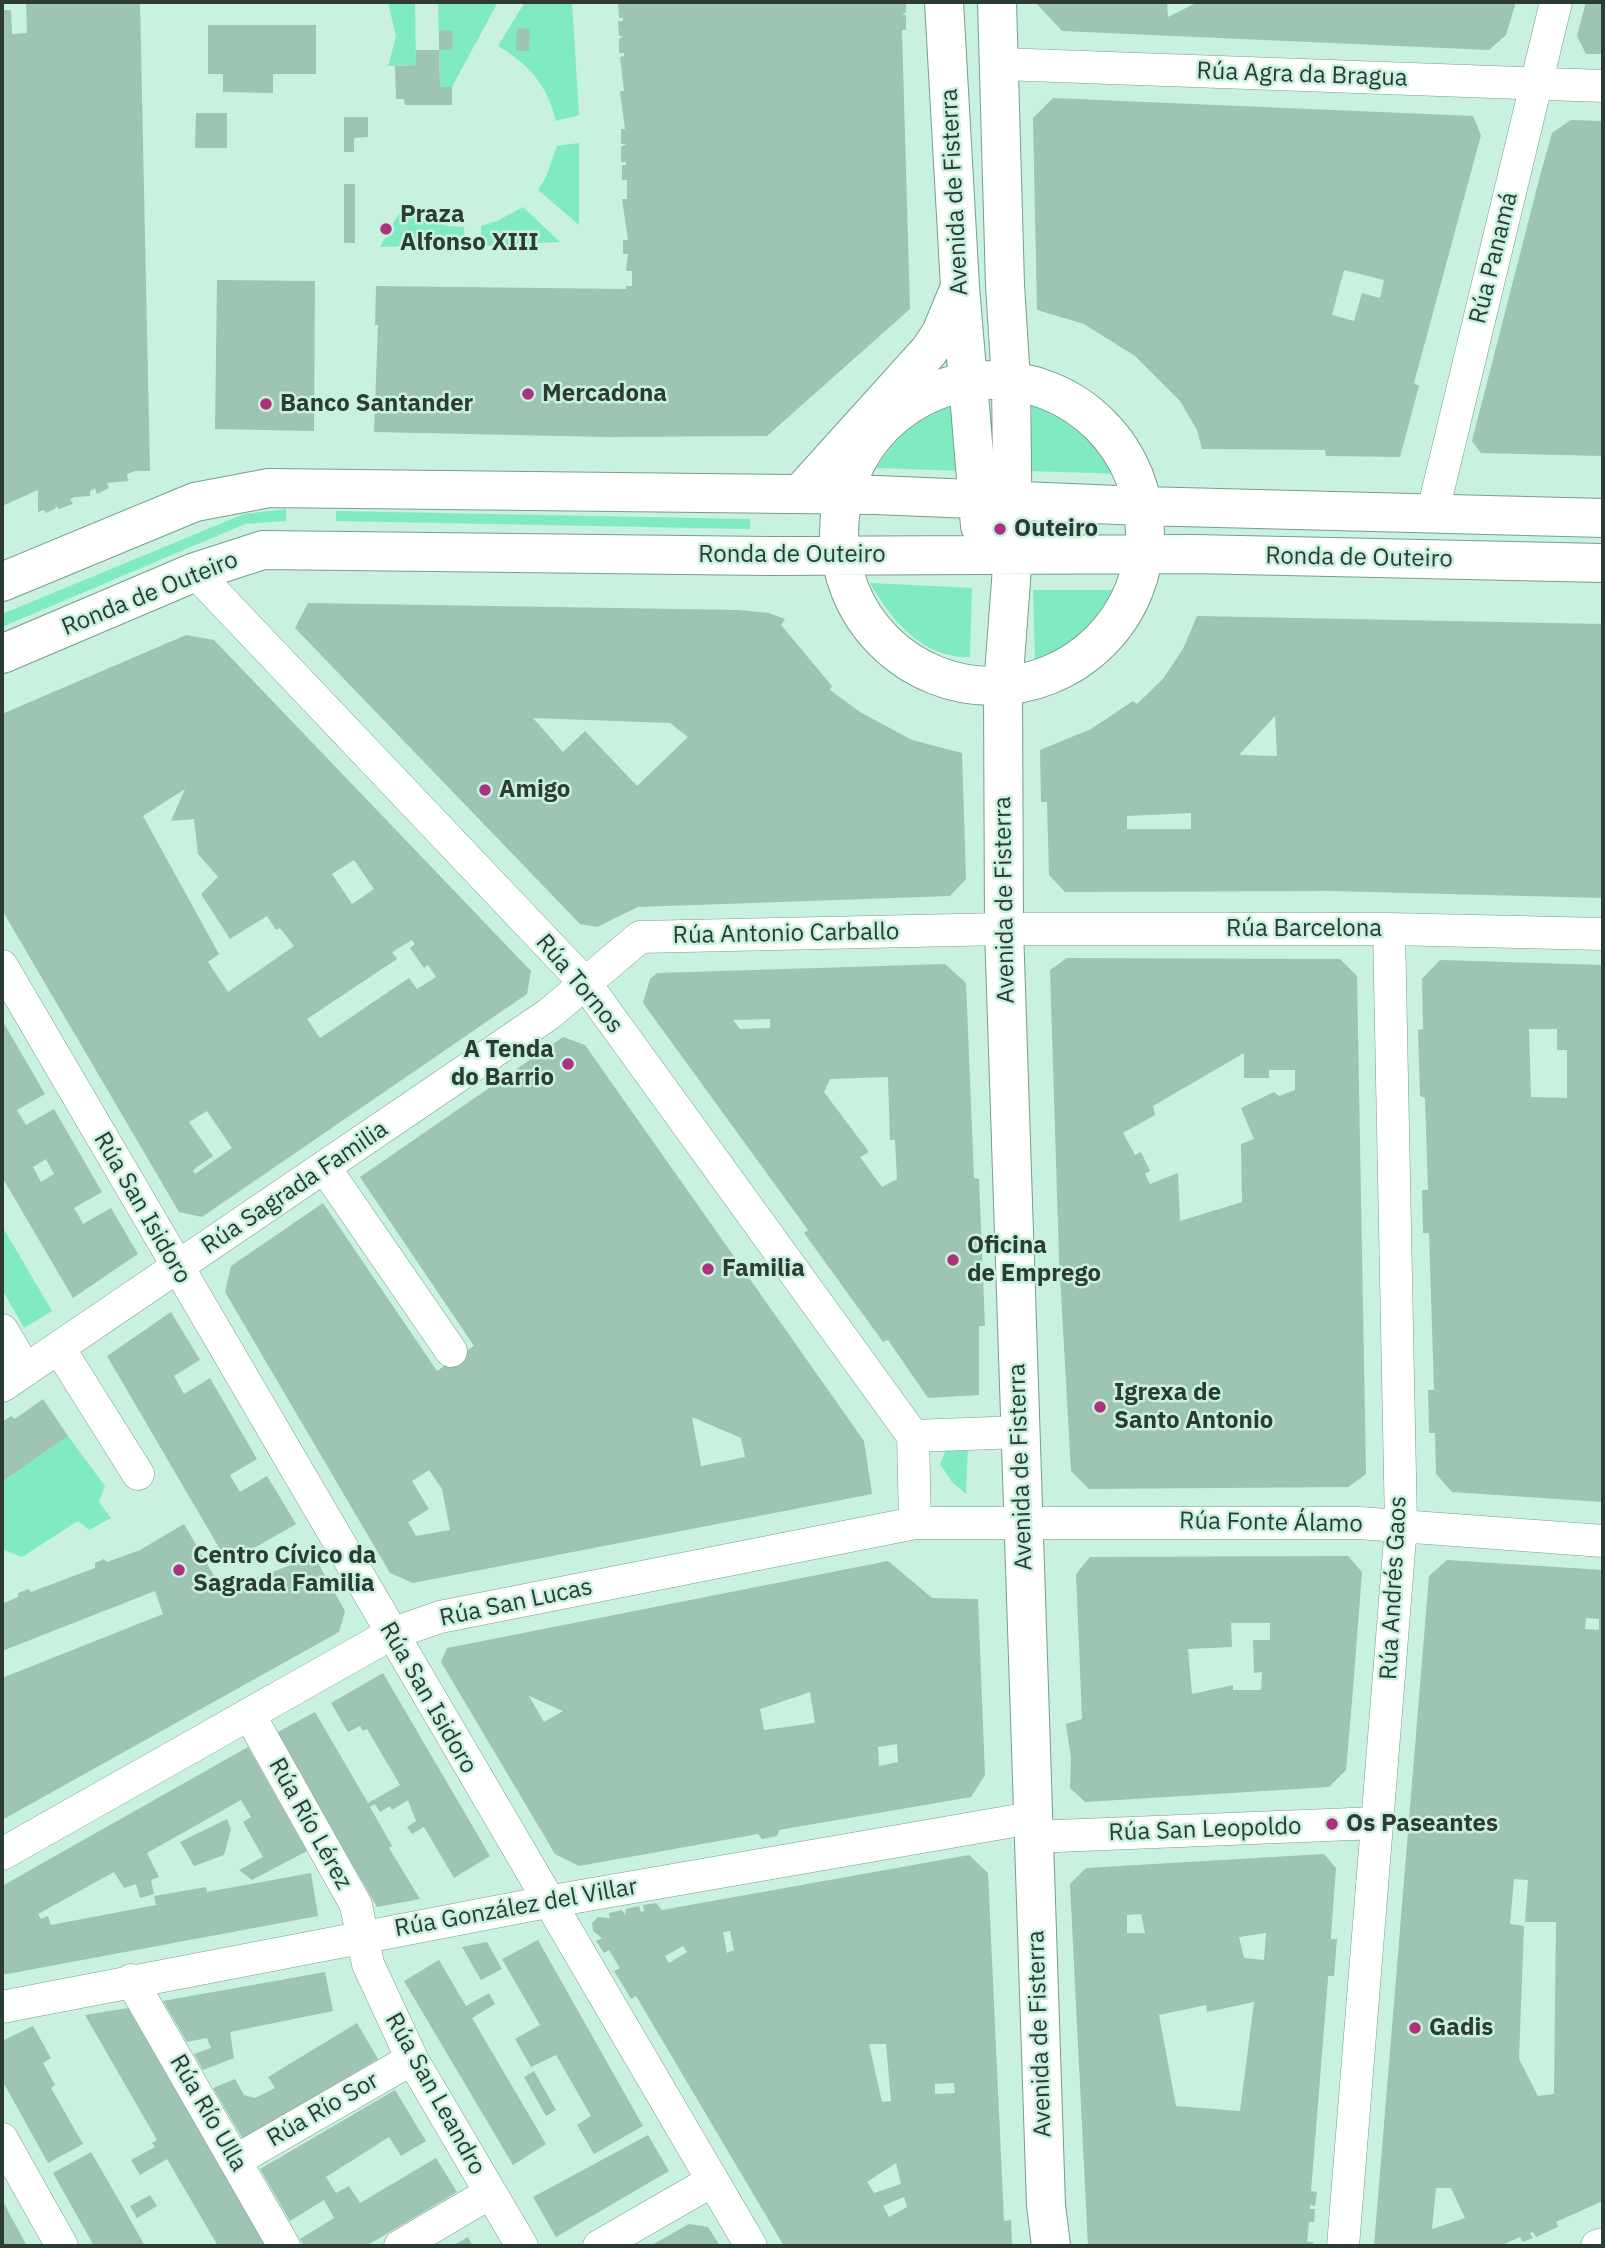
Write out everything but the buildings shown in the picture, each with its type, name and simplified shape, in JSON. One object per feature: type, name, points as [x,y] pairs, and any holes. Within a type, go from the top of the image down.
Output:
[{"type":"main road","name":"Avenida de Fisterra","points":[[943,2],[968,381],[994,500],[998,555],[1003,687],[1004,929],[1032,1827],[1046,2205],[1051,2246]]},
{"type":"main road","points":[[987,2],[1000,64]]},
{"type":"main road","name":"Avenida de Fisterra","points":[[994,500],[1011,381],[1005,285],[997,2]]},
{"type":"main road","points":[[800,494],[929,351],[941,333],[960,287]]},
{"type":"main road","points":[[968,381],[1011,381],[1048,390],[1073,403],[1107,431],[1132,471],[1142,506],[1144,554],[1137,583],[1122,614],[1099,643],[1070,665],[1036,680],[1003,687],[955,683],[917,667],[884,643],[853,600],[840,554],[839,525],[844,495],[856,462],[889,420],[934,391],[968,381]]},
{"type":"main road","name":"Ronda de Outeiro","points":[[2,582],[195,502],[269,488],[800,494],[1432,515],[1603,518]]},
{"type":"main road","name":"Ronda de Outeiro","points":[[2,654],[195,572],[263,550],[1144,554],[1603,563]]},
{"type":"street","name":"Rúa Panamá","points":[[1432,515],[1556,2]]},
{"type":"street","name":"Rúa Agra da Bragua","points":[[1000,64],[1603,86]]},
{"type":"street","name":"Rúa Tornos","points":[[195,572],[584,983],[913,1436]]},
{"type":"street","name":"Rúa Antonio Carballo","points":[[584,983],[640,937],[1004,929]]},
{"type":"street","name":"Rúa Barcelona","points":[[1004,929],[1389,929],[1603,934]]},
{"type":"street","name":"Rúa Andrés Gaos","points":[[1343,2246],[1401,1526],[1389,929]]},
{"type":"street","name":"Rúa San Isidoro","points":[[2,967],[547,1902],[751,2246]]},
{"type":"street","name":"Rúa Sagrada Familia","points":[[14,1378],[549,1014],[584,983]]},
{"type":"street","points":[[325,1168],[451,1351]]},
{"type":"street","points":[[2,1330],[14,1378]]},
{"type":"street","points":[[59,1348],[138,1474]]},
{"type":"street","points":[[915,1523],[913,1436],[1020,1432]]},
{"type":"street","name":"Rúa Fonte Álamo","points":[[915,1523],[1023,1521],[1401,1526],[1603,1541]]},
{"type":"street","name":"Rúa San Lucas","points":[[2,1854],[391,1634],[440,1617],[915,1523]]},
{"type":"street","name":"Rúa Río Lérez","points":[[250,1714],[356,1905],[362,1937]]},
{"type":"street","name":"Rúa San Leopoldo","points":[[1032,1827],[1377,1823]]},
{"type":"street","name":"Rúa González del Villar","points":[[2,2007],[131,1980],[547,1902],[1032,1827]]},
{"type":"street","name":"Rúa San Leandro","points":[[362,1937],[368,1964],[412,2059],[522,2246]]},
{"type":"street","name":"Rúa Río Ulla","points":[[131,1980],[284,2246]]},
{"type":"street","name":"Rúa Río Sor","points":[[235,2161],[412,2059]]},
{"type":"street","points":[[2,2138],[62,2246]]},
{"type":"street","points":[[599,2246],[712,2181]]},
{"type":"street","points":[[400,2246],[490,2193]]},
{"type":"street","points":[[1597,2246],[1603,2244]]},
{"type":"green space","points":[[388,2],[415,2],[416,65],[388,66],[396,37]]},
{"type":"green space","points":[[438,2],[498,2],[452,87],[440,87]]},
{"type":"green space","points":[[525,2],[572,2],[579,115],[556,121],[548,97],[536,77],[498,46]]},
{"type":"green space","points":[[579,143],[579,225],[538,190],[546,177],[557,146]]},
{"type":"green space","points":[[403,206],[448,226],[464,227],[465,245],[380,247]]},
{"type":"green space","points":[[523,207],[560,242],[481,246],[481,226]]},
{"type":"green space","points":[[959,399],[963,471],[876,468],[912,426],[945,404]]},
{"type":"green space","points":[[1032,399],[1084,429],[1105,449],[1124,474],[1030,471]]},
{"type":"green space","points":[[286,509],[286,521],[245,524],[2,627],[2,614],[244,514]]},
{"type":"green space","points":[[336,511],[750,519],[750,529],[336,521]]},
{"type":"green space","points":[[870,583],[972,588],[970,657],[953,656],[938,651],[910,635],[878,597]]},
{"type":"green space","points":[[1033,590],[1121,590],[1105,616],[1086,635],[1050,656],[1035,661]]},
{"type":"green space","points":[[2,1226],[52,1311],[24,1328],[2,1289]]},
{"type":"green space","points":[[68,1436],[105,1486],[99,1502],[111,1518],[89,1530],[78,1521],[22,1557],[2,1549],[2,1482]]},
{"type":"green space","points":[[968,1446],[966,1494],[952,1482],[940,1464],[947,1447]]},
{"type":"place","name":"Praza Alfonso XIII","points":[[386,229]]},
{"type":"place","name":"Mercadona","points":[[528,394]]},
{"type":"place","name":"Banco Santander","points":[[266,404]]},
{"type":"place","name":"Outeiro","points":[[1000,529]]},
{"type":"place","name":"Amigo","points":[[485,790]]},
{"type":"place","name":"A Tenda do Barrio","points":[[568,1064]]},
{"type":"place","name":"Oficina de Emprego","points":[[953,1260]]},
{"type":"place","name":"Familia","points":[[708,1269]]},
{"type":"place","name":"Igrexa de Santo Antonio","points":[[1100,1407]]},
{"type":"place","name":"Centro Cívico da Sagrada Familia","points":[[179,1570]]},
{"type":"place","name":"Os Paseantes","points":[[1332,1824]]},
{"type":"place","name":"Gadis","points":[[1415,2028]]}]
